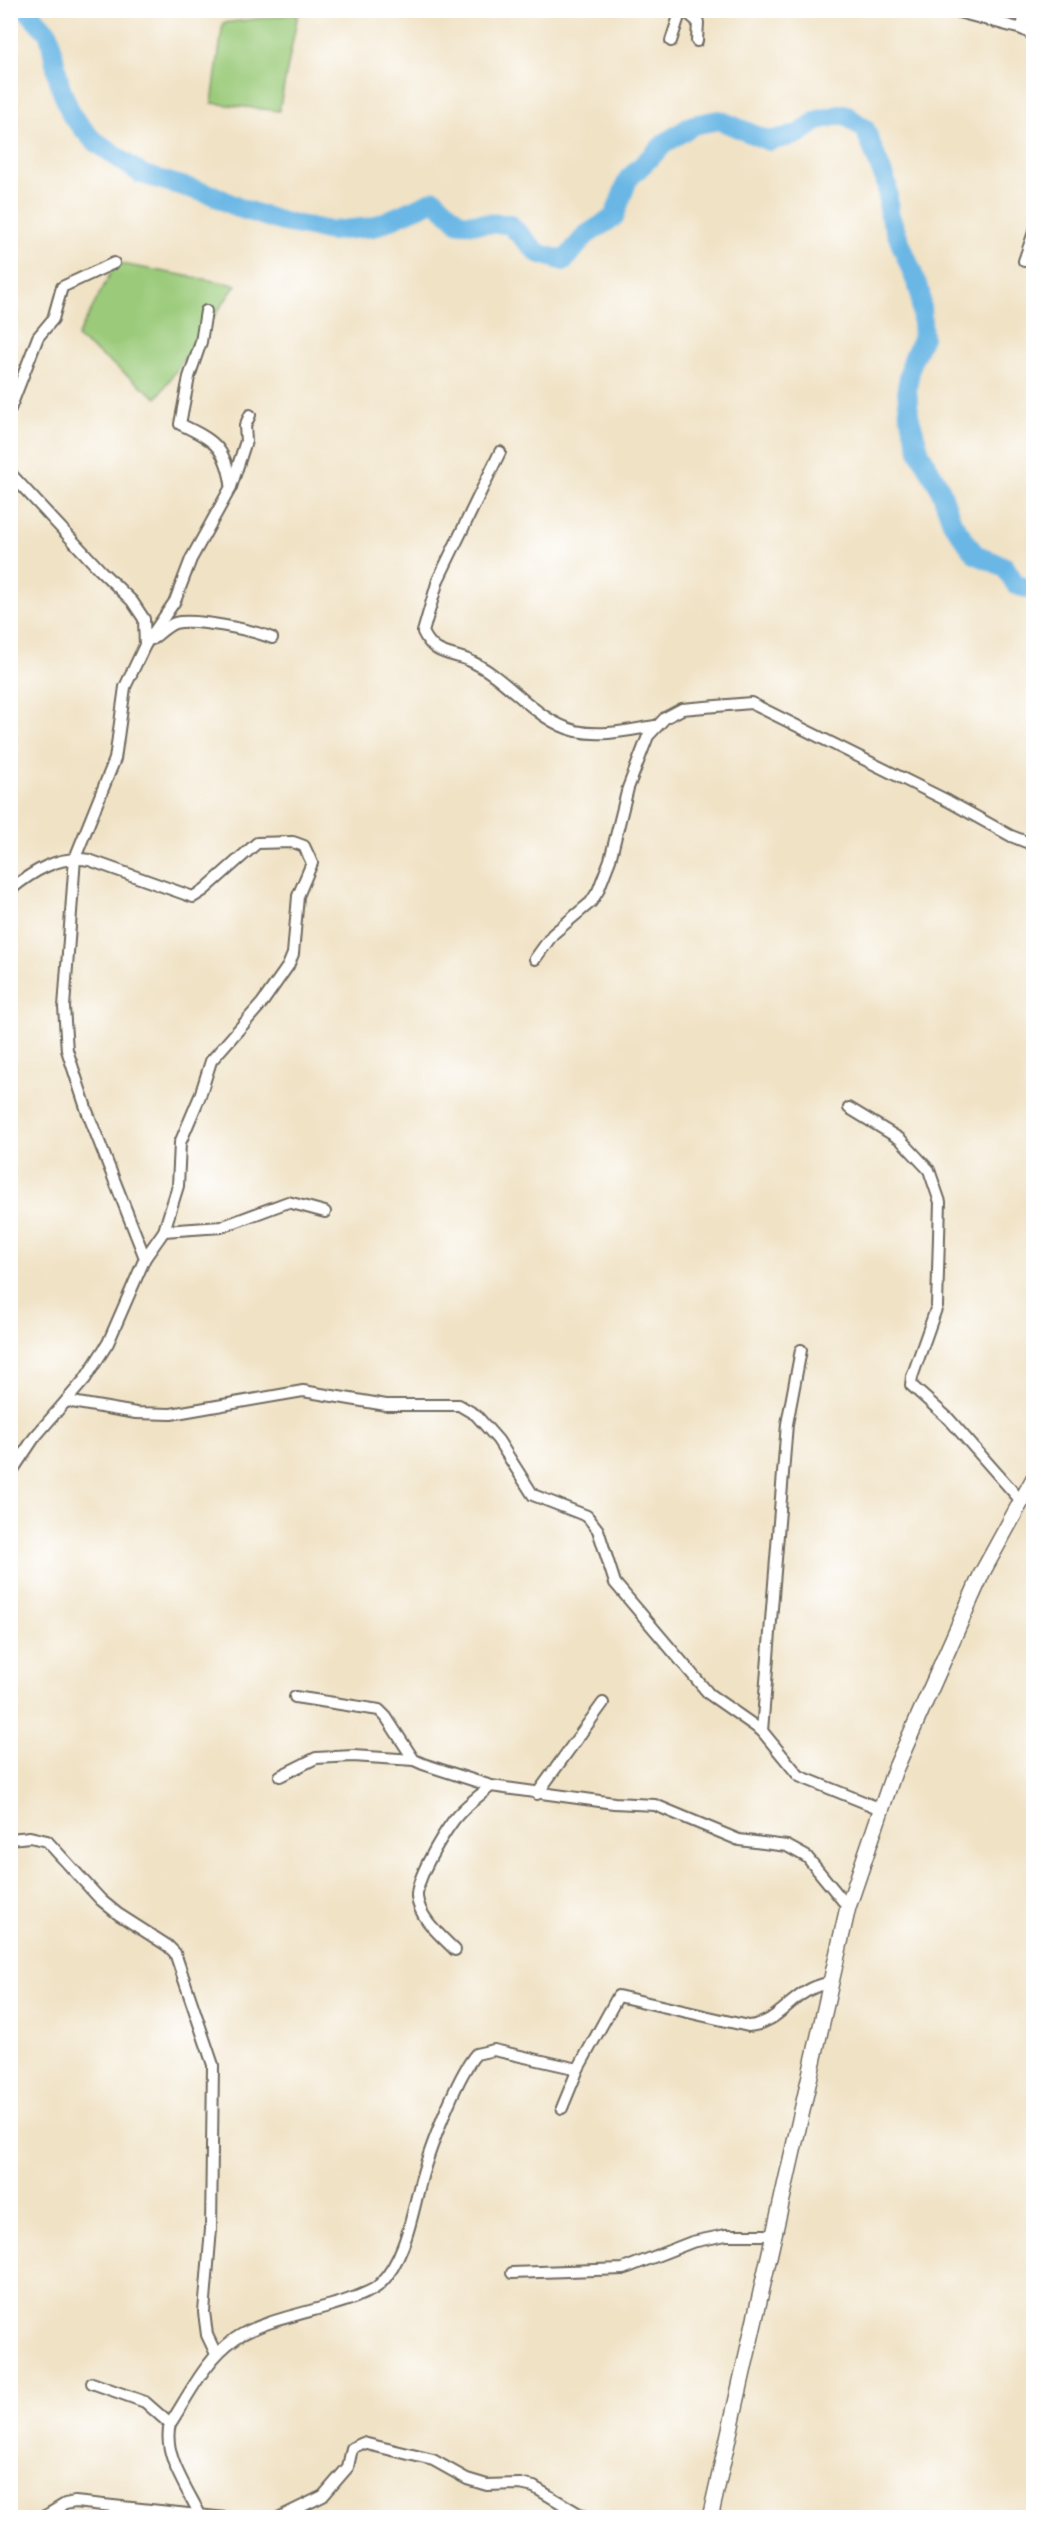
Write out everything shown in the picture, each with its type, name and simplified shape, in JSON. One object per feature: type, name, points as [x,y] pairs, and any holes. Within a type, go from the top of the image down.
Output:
[{"type":"highway","points":[[710,2517],[848,1907],[899,1761],[982,1574],[1029,1489]]},
{"type":"street","points":[[671,41],[682,10],[698,22],[698,41]]},
{"type":"street","points":[[951,10],[1022,29],[1034,35]]},
{"type":"street","points":[[1022,29],[1025,10]]},
{"type":"street","points":[[1024,261],[1034,232]]},
{"type":"street","points":[[10,409],[38,337],[53,319],[62,286],[114,263]]},
{"type":"street","points":[[206,311],[201,342],[189,377],[180,424],[208,437],[222,450],[231,487]]},
{"type":"street","points":[[145,1258],[87,1111],[67,1050],[64,1007],[75,858],[115,759],[125,687],[145,645],[176,601],[191,559],[231,487],[246,441],[245,426],[250,415]]},
{"type":"street","points":[[500,452],[438,580],[423,632],[430,646],[495,674],[548,718],[575,730],[602,734],[655,726]]},
{"type":"street","points":[[10,473],[132,601],[144,620],[145,645]]},
{"type":"street","points":[[145,645],[174,623],[215,624],[254,631],[272,638]]},
{"type":"street","points":[[535,959],[553,934],[591,902],[598,891],[610,860],[628,788],[648,736],[655,726],[682,709],[751,702],[948,801],[1011,836],[1034,845]]},
{"type":"street","points":[[10,890],[29,875],[75,858],[89,860],[193,897],[257,843],[293,842],[304,846],[312,863],[298,896],[293,954],[262,1003],[211,1061],[200,1096],[180,1143],[177,1186],[164,1231],[145,1258],[108,1343],[66,1401],[33,1438],[10,1474]]},
{"type":"street","points":[[849,1108],[900,1139],[929,1170],[940,1202],[937,1306],[911,1385],[1029,1489]]},
{"type":"street","points":[[164,1231],[221,1227],[288,1202],[325,1212]]},
{"type":"street","points":[[762,1731],[787,1424],[801,1350]]},
{"type":"street","points":[[66,1401],[136,1413],[171,1414],[303,1391],[386,1405],[459,1405],[476,1415],[498,1440],[533,1495],[587,1516],[597,1530],[615,1583],[629,1604],[709,1694],[762,1731],[799,1776],[881,1809]]},
{"type":"street","points":[[295,1697],[379,1710],[414,1760]]},
{"type":"street","points":[[537,1794],[603,1703]]},
{"type":"street","points":[[280,1776],[316,1758],[352,1756],[414,1760],[491,1786],[614,1803],[655,1805],[740,1840],[787,1846],[807,1857],[848,1907]]},
{"type":"street","points":[[454,1950],[430,1924],[417,1896],[422,1877],[453,1820],[491,1786]]},
{"type":"street","points":[[11,1837],[30,1837],[47,1842],[101,1900],[175,1953],[213,2065],[211,2229],[204,2312],[207,2335],[216,2354]]},
{"type":"street","points":[[562,2108],[578,2069],[618,1996],[748,2026],[760,2025],[771,2019],[804,1990],[829,1983]]},
{"type":"street","points":[[200,2515],[171,2454],[167,2434],[170,2424],[216,2354],[237,2337],[255,2329],[338,2304],[381,2284],[393,2266],[404,2241],[413,2217],[420,2185],[454,2091],[476,2054],[494,2050],[578,2069]]},
{"type":"street","points":[[512,2273],[623,2269],[692,2242],[726,2235],[772,2235]]},
{"type":"street","points":[[92,2383],[145,2402],[170,2424]]},
{"type":"street","points":[[278,2517],[322,2496],[348,2467],[352,2448],[363,2443],[433,2460],[467,2479],[487,2485],[519,2484],[534,2487],[586,2517]]},
{"type":"street","points":[[42,2517],[65,2504],[75,2502],[226,2517]]},
{"type":"green space","points":[[298,14],[279,111],[212,103],[223,23]]},
{"type":"green space","points":[[116,263],[236,285],[157,398],[77,337]]},
{"type":"waterway","points":[[27,10],[49,34],[60,86],[72,116],[92,139],[141,174],[213,195],[239,208],[283,222],[331,231],[373,227],[435,200],[459,223],[509,224],[538,253],[564,261],[586,235],[614,217],[628,179],[665,143],[693,125],[719,120],[769,141],[799,134],[818,120],[844,114],[865,129],[887,185],[889,214],[920,292],[923,337],[912,361],[907,388],[909,415],[920,453],[940,488],[952,522],[975,554],[1005,567],[1016,585],[1034,590]]}]
